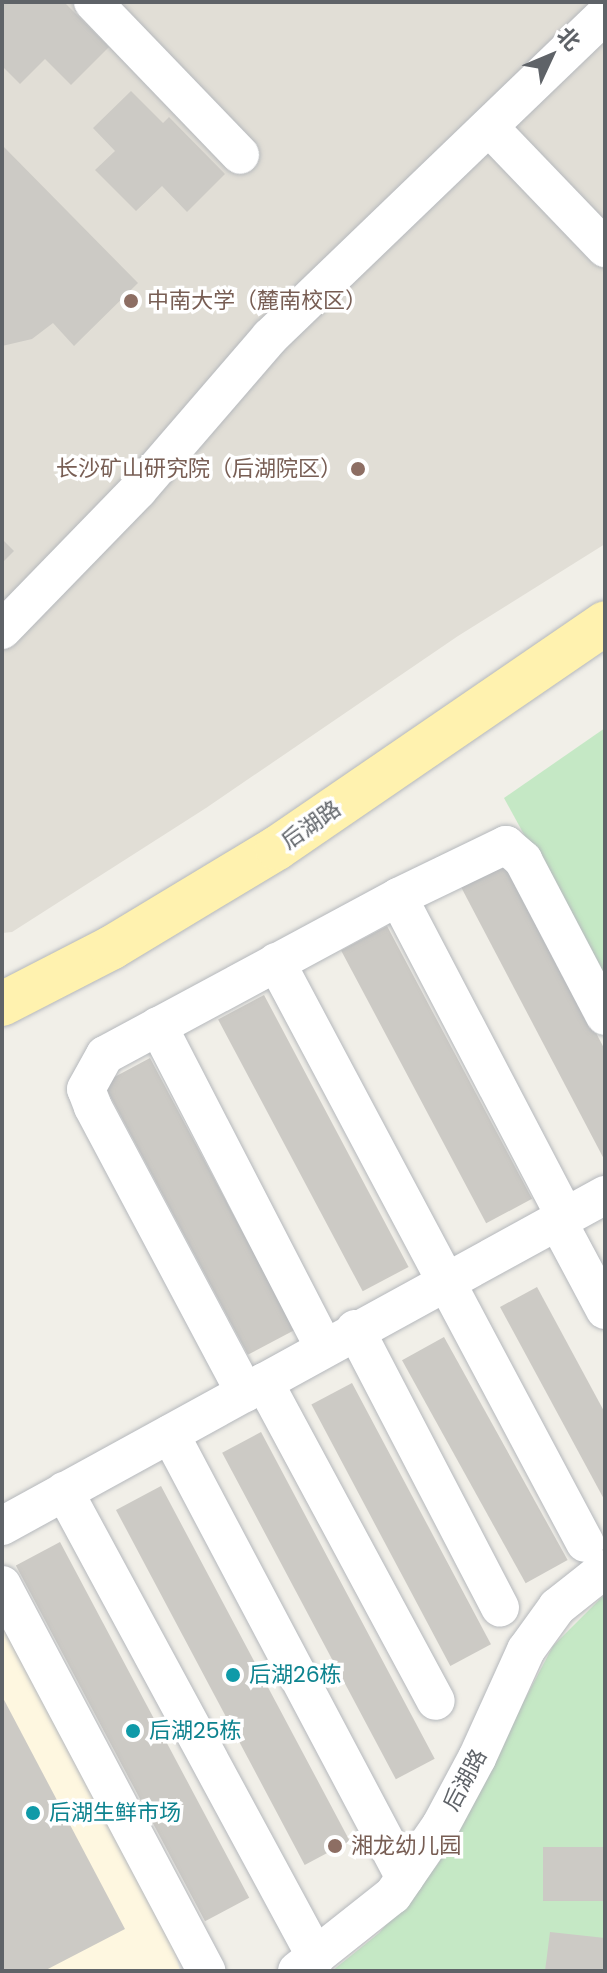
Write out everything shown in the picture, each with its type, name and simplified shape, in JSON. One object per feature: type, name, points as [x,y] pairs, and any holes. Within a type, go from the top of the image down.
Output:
[{"type":"main road","name":"后湖路","points":[[2,1004],[111,948],[277,848],[605,623]]},
{"type":"main road","name":"后湖路","points":[[2,1029],[142,958],[605,659]]},
{"type":"street","points":[[93,2],[240,155]]},
{"type":"street","points":[[2,630],[128,502],[278,328],[605,15]]},
{"type":"street","points":[[489,127],[605,248]]},
{"type":"street","points":[[436,1701],[86,1089],[90,1073],[105,1055],[398,897],[506,845],[523,860],[605,1016]]},
{"type":"street","points":[[398,897],[605,1310]]},
{"type":"street","points":[[276,962],[443,1281],[595,1556]]},
{"type":"street","points":[[158,1026],[500,1607]]},
{"type":"street","points":[[2,1526],[443,1281],[605,1195]]},
{"type":"street","points":[[170,1434],[405,1878]]},
{"type":"street","points":[[64,1491],[306,1964]]},
{"type":"street","name":"后湖路","points":[[306,1964],[393,1895],[477,1758],[526,1650],[595,1556]]},
{"type":"street","points":[[2,1585],[206,1971]]},
{"type":"shaded area","name":"长沙矿山研究院（后湖院区）","points":[[2,2],[605,2],[605,544],[458,636],[206,808],[12,932],[2,933]]},
{"type":"shaded area","name":"后湖生鲜市场","points":[[2,1613],[170,1932],[180,1971],[2,1971]]},
{"type":"green space","points":[[605,728],[605,983],[504,798]]},
{"type":"green space","points":[[605,1594],[605,1971],[332,1971],[379,1933],[438,1864],[553,1646]]},
{"type":"building","points":[[2,2],[64,2],[109,47],[71,85],[45,59],[20,84],[2,66]]},
{"type":"building","points":[[131,91],[163,123],[169,117],[225,174],[187,212],[162,186],[136,211],[95,170],[115,151],[93,128]]},
{"type":"building","points":[[2,145],[138,283],[74,346],[53,323],[32,339],[2,346]]},
{"type":"building","points":[[2,539],[14,551],[2,563]]},
{"type":"building","points":[[507,863],[605,1050],[605,1161],[461,887]]},
{"type":"building","points":[[387,926],[532,1199],[486,1223],[341,950]]},
{"type":"building","points":[[264,995],[409,1267],[363,1291],[218,1019]]},
{"type":"building","points":[[150,1058],[295,1330],[248,1355],[103,1083]]},
{"type":"building","points":[[537,1287],[605,1413],[605,1501],[500,1307]]},
{"type":"building","points":[[444,1337],[568,1560],[526,1583],[402,1360]]},
{"type":"building","points":[[352,1383],[491,1644],[450,1666],[311,1405]]},
{"type":"building","points":[[261,1432],[435,1759],[396,1779],[222,1453]]},
{"type":"building","name":"后湖26栋","points":[[161,1486],[350,1841],[305,1865],[116,1510]]},
{"type":"building","name":"后湖25栋","points":[[60,1542],[249,1898],[205,1921],[16,1565]]},
{"type":"building","name":"后湖生鲜市场","points":[[2,1696],[125,1929],[44,1971],[2,1971]]},
{"type":"building","points":[[543,1847],[605,1847],[605,1901],[543,1901]]},
{"type":"building","points":[[550,1932],[605,1938],[605,1971],[545,1971]]},
{"type":"place","name":"中南大学（麓南校区）","points":[[131,301]]},
{"type":"place","name":"长沙矿山研究院（后湖院区）","points":[[358,469]]},
{"type":"place","name":"后湖26栋","points":[[233,1675]]},
{"type":"place","name":"后湖25栋","points":[[133,1731]]},
{"type":"place","name":"后湖生鲜市场","points":[[33,1813]]},
{"type":"place","name":"湘龙幼儿园","points":[[335,1846]]}]
